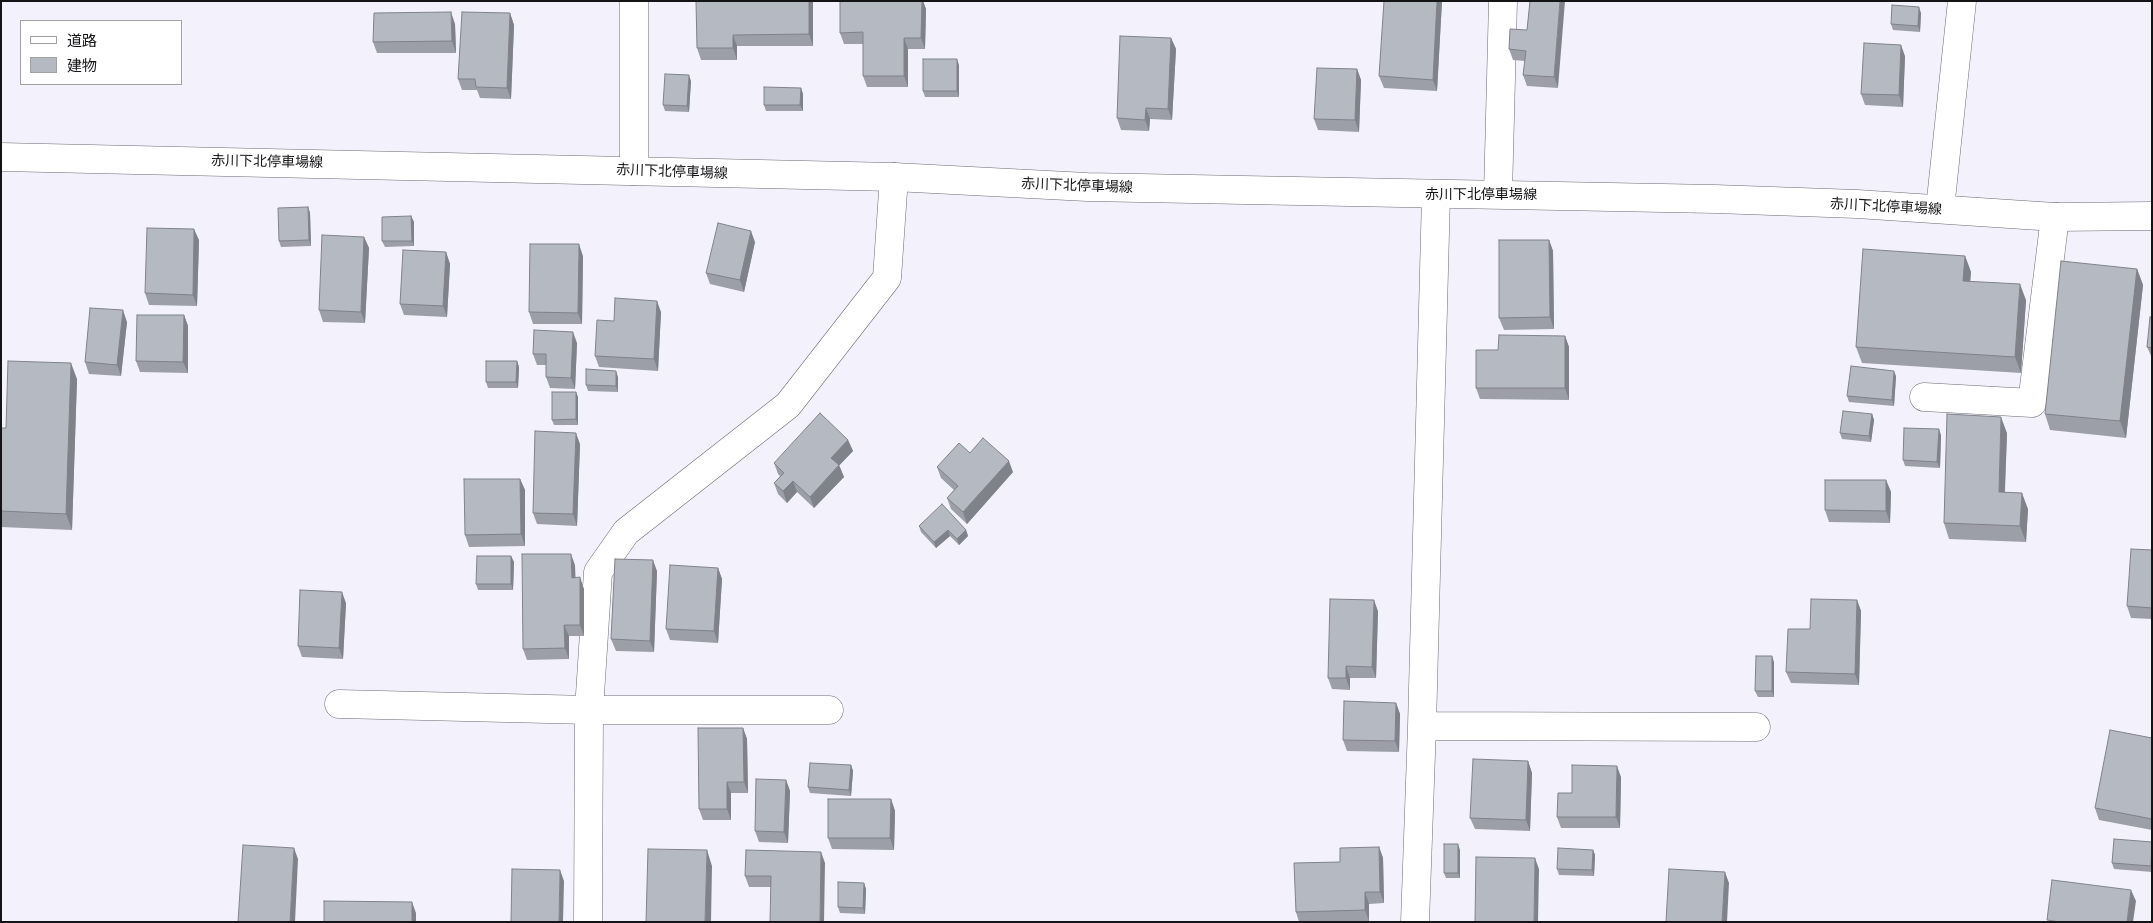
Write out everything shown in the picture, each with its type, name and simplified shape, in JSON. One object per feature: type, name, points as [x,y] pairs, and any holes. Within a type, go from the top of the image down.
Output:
[{"type":"street","points":[[634,1],[634,171]]},
{"type":"street","points":[[1498,194],[1503,1]]},
{"type":"street","points":[[1940,209],[1962,1]]},
{"type":"street","name":"赤川下北停車場線","points":[[1,157],[894,177],[1087,187],[1734,200],[1940,209],[2055,217],[2152,216]]},
{"type":"street","points":[[588,922],[589,710],[598,572],[626,532],[788,405],[887,278],[894,177]]},
{"type":"street","points":[[1415,922],[1436,195]]},
{"type":"street","points":[[1924,397],[2032,403],[2055,217]]},
{"type":"street","points":[[339,704],[589,710],[829,710]]},
{"type":"street","points":[[1422,726],[1756,727]]},
{"type":"building","points":[[696,1],[809,1],[809,34],[733,35],[733,48],[697,48]]},
{"type":"building","points":[[840,1],[922,1],[921,38],[904,38],[904,76],[863,76],[863,32],[840,33]]},
{"type":"building","points":[[1384,1],[1437,1],[1433,80],[1379,76]]},
{"type":"building","points":[[1530,1],[1560,1],[1554,77],[1523,75],[1526,51],[1509,49],[1510,29],[1527,30]]},
{"type":"building","points":[[1892,5],[1919,7],[1918,26],[1891,24]]},
{"type":"building","points":[[451,12],[452,41],[373,42],[374,13]]},
{"type":"building","points":[[462,12],[510,13],[507,88],[476,87],[475,79],[458,79]]},
{"type":"building","points":[[1120,36],[1171,38],[1168,109],[1146,108],[1145,120],[1117,118]]},
{"type":"building","points":[[1864,43],[1901,45],[1899,95],[1861,94]]},
{"type":"building","points":[[923,59],[957,59],[957,91],[923,91]]},
{"type":"building","points":[[1317,68],[1357,69],[1355,120],[1314,119]]},
{"type":"building","points":[[665,74],[689,75],[687,106],[663,105]]},
{"type":"building","points":[[764,87],[801,88],[800,105],[764,105]]},
{"type":"building","points":[[308,207],[309,240],[279,241],[278,208]]},
{"type":"building","points":[[411,216],[412,241],[382,241],[382,217]]},
{"type":"building","points":[[718,223],[751,231],[740,280],[706,273]]},
{"type":"building","points":[[147,228],[194,229],[193,295],[145,293]]},
{"type":"building","points":[[322,235],[364,237],[361,312],[319,310]]},
{"type":"building","points":[[1499,240],[1549,240],[1550,317],[1499,318]]},
{"type":"building","points":[[530,244],[579,244],[578,313],[529,312]]},
{"type":"building","points":[[1863,249],[1965,256],[1963,281],[2020,284],[2015,357],[1856,347]]},
{"type":"building","points":[[403,250],[446,252],[443,306],[400,304]]},
{"type":"building","points":[[2061,261],[2137,269],[2120,421],[2045,414]]},
{"type":"building","points":[[615,298],[657,301],[654,359],[595,356],[597,320],[614,321]]},
{"type":"building","points":[[90,308],[123,310],[117,365],[85,362]]},
{"type":"building","points":[[137,315],[184,315],[183,362],[136,361]]},
{"type":"building","points":[[2150,317],[2152,317],[2152,348],[2147,347]]},
{"type":"building","points":[[534,330],[573,332],[571,378],[546,377],[546,354],[533,354]]},
{"type":"building","points":[[1499,335],[1565,336],[1565,388],[1476,388],[1476,350],[1498,350]]},
{"type":"building","points":[[8,361],[71,363],[66,514],[1,511],[1,428],[6,428]]},
{"type":"building","points":[[486,361],[517,361],[516,382],[486,382]]},
{"type":"building","points":[[1851,366],[1894,371],[1892,400],[1847,396]]},
{"type":"building","points":[[586,369],[616,371],[616,386],[586,385]]},
{"type":"building","points":[[552,392],[576,392],[576,419],[552,420]]},
{"type":"building","points":[[1843,411],[1872,414],[1869,436],[1840,433]]},
{"type":"building","points":[[820,413],[848,440],[831,458],[839,465],[810,497],[793,481],[783,491],[774,483],[784,473],[774,463]]},
{"type":"building","points":[[1947,414],[2001,417],[1999,492],[2022,493],[2020,526],[1944,523]]},
{"type":"building","points":[[1904,428],[1939,429],[1937,462],[1903,460]]},
{"type":"building","points":[[535,431],[576,433],[573,514],[533,513]]},
{"type":"building","points":[[983,438],[1009,461],[963,512],[947,498],[958,486],[937,467],[959,443],[970,453]]},
{"type":"building","points":[[464,479],[520,479],[521,534],[465,535]]},
{"type":"building","points":[[1825,480],[1886,480],[1886,511],[1825,510]]},
{"type":"building","points":[[942,504],[966,530],[957,539],[948,530],[934,542],[919,526]]},
{"type":"building","points":[[2131,549],[2152,550],[2152,608],[2127,606]]},
{"type":"building","points":[[522,554],[571,554],[572,578],[580,577],[580,625],[564,625],[565,648],[523,649]]},
{"type":"building","points":[[477,556],[511,556],[511,584],[476,584]]},
{"type":"building","points":[[615,559],[653,560],[650,641],[611,639]]},
{"type":"building","points":[[670,565],[718,568],[714,631],[666,629]]},
{"type":"building","points":[[300,590],[342,592],[339,648],[298,646]]},
{"type":"building","points":[[1330,599],[1374,600],[1372,667],[1346,666],[1346,678],[1328,678]]},
{"type":"building","points":[[1811,599],[1857,600],[1855,674],[1786,672],[1788,629],[1810,629]]},
{"type":"building","points":[[1756,656],[1772,656],[1772,691],[1755,691]]},
{"type":"building","points":[[1344,701],[1396,703],[1395,741],[1343,740]]},
{"type":"building","points":[[698,728],[743,728],[744,782],[727,782],[727,809],[699,809]]},
{"type":"building","points":[[2110,730],[2152,738],[2152,819],[2095,808]]},
{"type":"building","points":[[1473,759],[1528,761],[1526,820],[1470,818]]},
{"type":"building","points":[[810,763],[851,765],[849,790],[808,787]]},
{"type":"building","points":[[1572,765],[1617,766],[1616,817],[1557,817],[1558,793],[1572,793]]},
{"type":"building","points":[[756,779],[786,780],[784,832],[755,831]]},
{"type":"building","points":[[828,799],[891,799],[890,838],[828,838]]},
{"type":"building","points":[[2114,839],[2152,842],[2151,866],[2112,863]]},
{"type":"building","points":[[1444,844],[1458,844],[1458,873],[1444,873]]},
{"type":"building","points":[[243,845],[294,848],[290,922],[238,922]]},
{"type":"building","points":[[1379,847],[1380,892],[1365,892],[1365,910],[1296,912],[1294,863],[1340,862],[1340,848]]},
{"type":"building","points":[[1558,848],[1593,850],[1592,870],[1557,869]]},
{"type":"building","points":[[648,849],[707,850],[705,922],[646,922]]},
{"type":"building","points":[[746,850],[821,852],[820,922],[770,922],[771,876],[745,876]]},
{"type":"building","points":[[1476,857],[1535,858],[1534,922],[1475,922]]},
{"type":"building","points":[[512,869],[560,870],[559,922],[511,922]]},
{"type":"building","points":[[1669,869],[1725,872],[1722,922],[1666,922]]},
{"type":"building","points":[[2052,880],[2131,890],[2127,922],[2060,922],[2047,920]]},
{"type":"building","points":[[838,882],[864,883],[863,908],[838,907]]},
{"type":"building","points":[[324,901],[412,902],[412,922],[324,922]]}]
